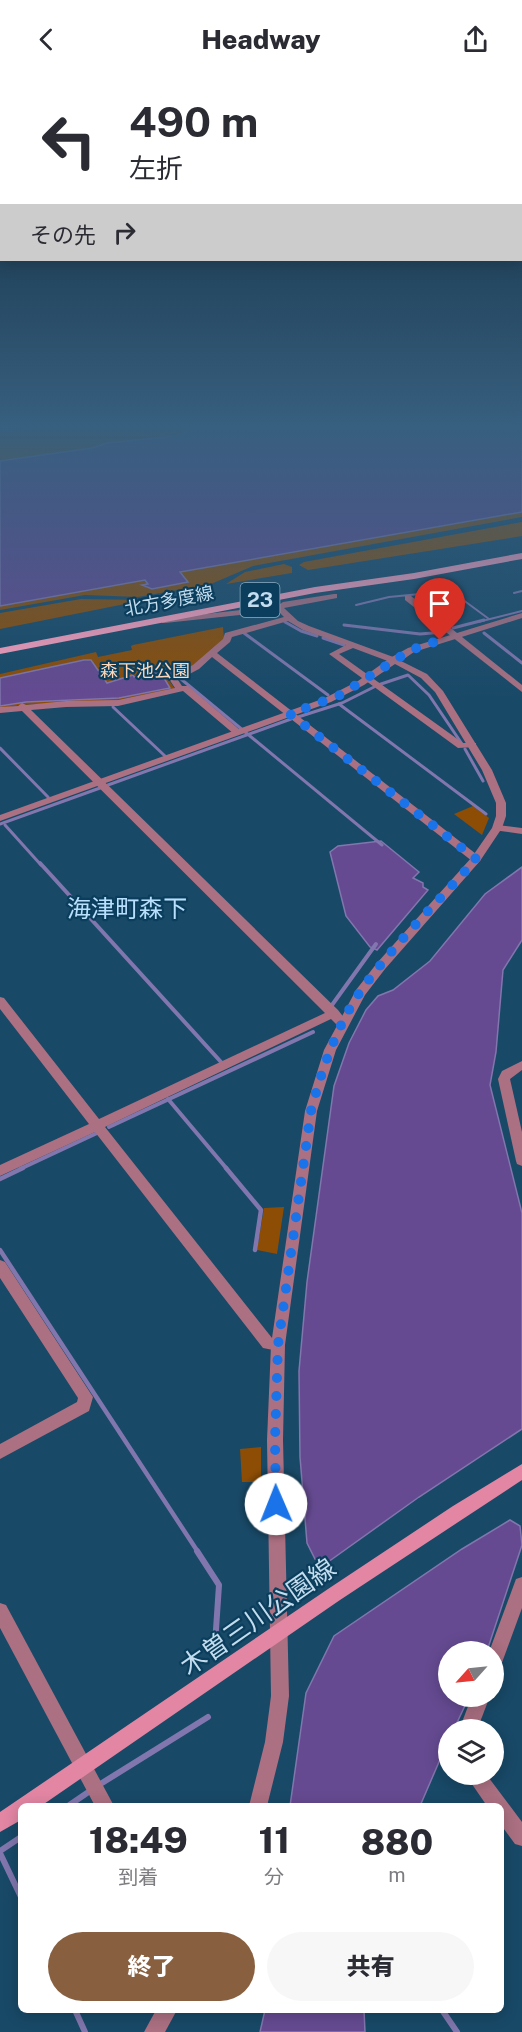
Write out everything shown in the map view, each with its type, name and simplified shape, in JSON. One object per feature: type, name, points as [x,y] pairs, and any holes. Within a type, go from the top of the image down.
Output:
[{"type":"main road","name":"北方多度線","points":[[0,651],[315,590],[414,576],[522,556]]},
{"type":"main road","name":"木曽三川公園線","points":[[30,1803],[238,1663],[278,1633],[522,1471]]},
{"type":"main road","points":[[0,1823],[18,1811]]},
{"type":"street","points":[[280,608],[283,604],[334,596]]},
{"type":"street","points":[[408,598],[522,689]]},
{"type":"street","points":[[0,1171],[97,1125],[338,1018],[476,859],[497,828],[501,803],[487,770],[439,691],[423,676],[393,660],[313,631],[290,618],[280,608],[272,607],[129,626]]},
{"type":"street","points":[[0,818],[340,695],[393,660],[425,644],[522,615]]},
{"type":"street","points":[[180,689],[172,679],[196,667],[227,640],[228,635],[290,618]]},
{"type":"street","points":[[354,645],[333,654],[460,746],[473,745]]},
{"type":"street","points":[[212,653],[476,859]]},
{"type":"street","points":[[0,710],[22,706],[118,704],[185,688],[241,731]]},
{"type":"street","points":[[22,706],[338,1018]]},
{"type":"street","points":[[497,828],[522,831]]},
{"type":"street","points":[[0,1000],[268,1344],[278,1345]]},
{"type":"street","points":[[259,1803],[274,1742],[280,1696],[275,1440],[278,1345],[311,1111],[338,1018]]},
{"type":"street","points":[[522,1065],[506,1074],[504,1079],[522,1161]]},
{"type":"street","points":[[0,1266],[86,1397],[84,1406],[0,1452]]},
{"type":"street","points":[[502,1641],[522,1585]]},
{"type":"street","points":[[0,1611],[103,1803]]},
{"type":"street","points":[[482,1785],[496,1803]]},
{"type":"street","points":[[504,1814],[522,1837]]},
{"type":"street","points":[[154,2032],[165,2013]]},
{"type":"green space","points":[[481,519],[510,519],[253,566],[211,584],[138,597],[85,595],[0,610],[0,606],[145,580],[148,584],[143,585],[152,589],[187,582],[179,572]]},
{"type":"green space","points":[[522,522],[522,536],[308,570],[299,565],[304,562]]},
{"type":"green space","points":[[284,564],[292,567],[292,573],[226,584],[245,572]]},
{"type":"green space","points":[[81,599],[145,600],[0,629],[0,613]]},
{"type":"green space","name":"森下池公園","points":[[223,627],[224,639],[195,666],[168,679],[175,689],[112,701],[21,705],[0,709],[0,674],[96,652],[98,657],[132,650],[133,645]]},
{"type":"green space","points":[[473,806],[489,818],[482,835],[454,814]]},
{"type":"green space","points":[[284,1207],[277,1254],[257,1250],[264,1208]]},
{"type":"green space","points":[[261,1447],[261,1482],[242,1482],[240,1449]]},
{"type":"shaded area","points":[[0,519],[481,519],[180,572],[188,582],[152,589],[142,585],[148,584],[145,580],[0,606]]},
{"type":"shaded area","points":[[91,660],[107,683],[133,675],[134,677],[174,669],[176,673],[164,678],[170,688],[119,698],[26,702],[0,706],[0,678]]},
{"type":"shaded area","points":[[381,841],[419,872],[413,878],[423,883],[423,887],[428,890],[377,950],[370,947],[346,916],[330,852],[338,846]]},
{"type":"shaded area","points":[[522,867],[522,940],[503,970],[496,1052],[490,1085],[522,1213],[522,1429],[419,1497],[328,1562],[315,1559],[307,1543],[300,1457],[299,1371],[307,1282],[334,1086],[349,1043],[366,1010],[378,996],[393,990],[430,961],[485,894]]},
{"type":"shaded area","points":[[510,1520],[520,1526],[522,1545],[490,1641],[438,1641],[438,1707],[464,1707],[459,1719],[438,1719],[438,1764],[421,1803],[290,1803],[306,1693],[334,1636],[462,1549]]},
{"type":"shaded area","points":[[264,2013],[364,2013],[365,2032],[260,2032]]},
{"type":"waterway","points":[[356,605],[389,597],[451,591],[489,619]]},
{"type":"waterway","points":[[514,593],[522,591]]},
{"type":"waterway","points":[[478,622],[522,611]]},
{"type":"waterway","points":[[453,628],[484,620]]},
{"type":"waterway","points":[[285,622],[301,631],[317,636]]},
{"type":"waterway","points":[[344,625],[420,634],[444,632]]},
{"type":"waterway","points":[[244,633],[328,695]]},
{"type":"waterway","points":[[484,633],[522,663]]},
{"type":"waterway","points":[[323,638],[344,645]]},
{"type":"waterway","points":[[378,685],[408,675],[429,695],[462,744]]},
{"type":"waterway","points":[[181,679],[248,734]]},
{"type":"waterway","points":[[298,717],[342,703],[374,687]]},
{"type":"waterway","points":[[339,704],[486,814]]},
{"type":"waterway","points":[[113,707],[165,756]]},
{"type":"waterway","points":[[248,734],[291,719]]},
{"type":"waterway","points":[[108,785],[248,734]]},
{"type":"waterway","points":[[248,734],[382,845]]},
{"type":"waterway","points":[[0,748],[48,797]]},
{"type":"waterway","points":[[465,749],[483,781]]},
{"type":"waterway","points":[[0,824],[100,788]]},
{"type":"waterway","points":[[5,825],[41,865]]},
{"type":"waterway","points":[[40,863],[221,1062]]},
{"type":"waterway","points":[[332,1005],[376,944]]},
{"type":"waterway","points":[[168,1099],[313,1032]]},
{"type":"waterway","points":[[109,1127],[168,1099]]},
{"type":"waterway","points":[[168,1099],[227,1169]]},
{"type":"waterway","points":[[20,1169],[97,1133]]},
{"type":"waterway","points":[[0,1179],[23,1168]]},
{"type":"waterway","points":[[226,1168],[261,1210],[255,1250]]},
{"type":"waterway","points":[[0,1250],[198,1552]]},
{"type":"waterway","points":[[197,1551],[219,1585],[215,1644]]},
{"type":"waterway","points":[[102,1783],[208,1717]]},
{"type":"waterway","points":[[72,1803],[87,1793]]},
{"type":"waterway","points":[[0,1851],[18,1839]]},
{"type":"waterway","points":[[0,1853],[18,1891]]},
{"type":"waterway","points":[[76,2013],[85,2032]]},
{"type":"waterway","points":[[444,2013],[457,2032]]},
{"type":"district","name":"海津町森下","points":[[127,909]]},
{"type":"route","points":[[276,1504],[275,1440],[278,1345],[311,1111],[321,1073],[330,1050],[360,993],[476,859],[290,714],[340,695],[411,650],[440,640]]}]
